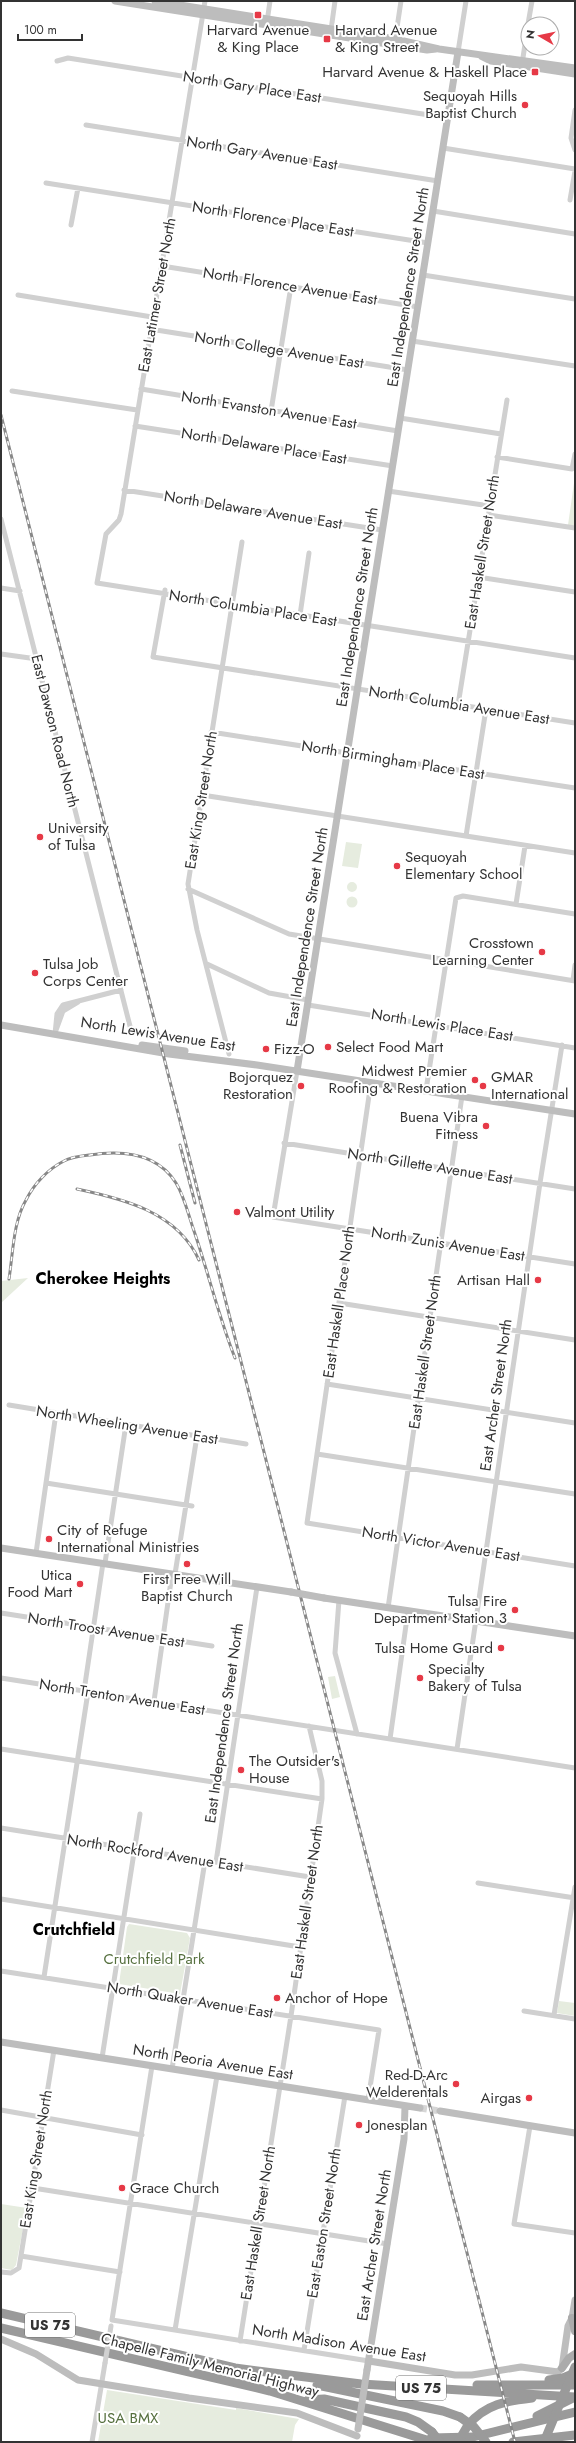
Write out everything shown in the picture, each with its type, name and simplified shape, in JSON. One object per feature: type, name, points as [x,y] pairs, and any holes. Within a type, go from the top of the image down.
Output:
[{"type":"highway","name":"Chapelle Family Memorial Highway","points":[[1,2313],[236,2368],[361,2384],[555,2395]]},
{"type":"highway","name":"Chapelle Family Memorial Highway","points":[[1,2328],[303,2401],[413,2437],[433,2437]]},
{"type":"highway","points":[[544,2442],[575,2367]]},
{"type":"highway","points":[[236,2368],[443,2411],[460,2417],[474,2427],[486,2442]]},
{"type":"highway","points":[[473,2385],[559,2379],[575,2373]]},
{"type":"highway","points":[[361,2384],[395,2382],[473,2385],[575,2385]]},
{"type":"highway","points":[[458,2442],[468,2425],[480,2413],[498,2403],[555,2395]]},
{"type":"highway","name":"US 75","points":[[555,2395],[575,2397]]},
{"type":"highway","points":[[501,2431],[548,2412],[575,2397]]},
{"type":"highway","points":[[303,2401],[324,2400],[406,2417],[418,2422],[440,2442]]},
{"type":"highway","points":[[413,2437],[456,2439],[501,2431],[575,2412]]},
{"type":"highway","points":[[513,2442],[575,2435]]},
{"type":"highway","points":[[563,2442],[575,2440]]},
{"type":"main road","points":[[115,1],[203,12],[478,55],[492,55],[575,74]]},
{"type":"main road","points":[[155,1],[203,12]]},
{"type":"main road","name":"East Independence Street North","points":[[296,1071],[458,52]]},
{"type":"main road","points":[[522,63],[575,68]]},
{"type":"main road","name":"North Lewis Avenue East","points":[[1,1025],[55,1034],[61,1037],[169,1054],[257,1064],[575,1114]]},
{"type":"main road","points":[[1,1548],[575,1636]]},
{"type":"main road","name":"North Peoria Avenue East","points":[[1,2042],[420,2108]]},
{"type":"main road","name":"East Archer Street North","points":[[357,2437],[404,2139],[405,2106]]},
{"type":"main road","points":[[440,2111],[575,2133]]},
{"type":"main road","points":[[562,2368],[568,2326],[572,2318],[575,2300]]},
{"type":"main road","points":[[572,2318],[575,2331]]},
{"type":"main road","points":[[1,2339],[36,2354],[78,2380],[297,2413],[357,2437]]},
{"type":"main road","points":[[562,2368],[569,2358],[575,2354]]},
{"type":"main road","name":"North Madison Avenue East","points":[[369,2361],[455,2375],[472,2375],[514,2368],[554,2372],[562,2368]]},
{"type":"street","name":"East Latimer Street North","points":[[97,583],[106,534],[119,520],[152,317],[173,203],[205,1]]},
{"type":"street","points":[[267,22],[270,1]]},
{"type":"street","points":[[330,32],[336,1]]},
{"type":"street","points":[[394,42],[401,1]]},
{"type":"street","name":"East Independence Street North","points":[[458,52],[466,1]]},
{"type":"street","points":[[529,16],[532,1]]},
{"type":"street","points":[[522,63],[523,56]]},
{"type":"street","name":"North Gary Place East","points":[[57,61],[68,58],[448,118]]},
{"type":"street","points":[[575,110],[573,138],[575,150]]},
{"type":"street","name":"North Gary Avenue East","points":[[86,125],[438,181]]},
{"type":"street","points":[[443,148],[575,170],[570,200]]},
{"type":"street","name":"North Florence Place East","points":[[46,183],[428,243]]},
{"type":"street","points":[[72,225],[78,188]]},
{"type":"street","points":[[433,212],[575,234]]},
{"type":"street","name":"North Florence Avenue East","points":[[162,266],[418,307]]},
{"type":"street","points":[[423,275],[575,299]]},
{"type":"street","points":[[271,410],[291,286]]},
{"type":"street","points":[[18,295],[152,317]]},
{"type":"street","name":"North College Avenue East","points":[[150,329],[408,370]]},
{"type":"street","points":[[412,341],[575,366]]},
{"type":"street","name":"North Evanston Avenue East","points":[[141,389],[398,431]]},
{"type":"street","points":[[12,391],[137,410]]},
{"type":"street","name":"East Haskell Street North","points":[[458,705],[507,400]]},
{"type":"street","points":[[400,418],[501,434]]},
{"type":"street","name":"North Delaware Place East","points":[[135,426],[392,466]]},
{"type":"street","points":[[498,457],[572,469],[575,454]]},
{"type":"street","name":"North Delaware Avenue East","points":[[124,490],[382,530]]},
{"type":"street","points":[[388,491],[490,506]]},
{"type":"street","points":[[489,515],[575,528]]},
{"type":"street","name":"East Dawson Road North","points":[[1,519],[132,1034]]},
{"type":"street","name":"East King Street North","points":[[229,1054],[188,889],[211,732],[242,542]]},
{"type":"street","points":[[300,615],[309,552]]},
{"type":"street","points":[[478,577],[575,592]]},
{"type":"street","name":"North Columbia Place East","points":[[97,583],[164,592],[232,605],[575,658]]},
{"type":"street","points":[[1,588],[20,591]]},
{"type":"street","name":"North Columbia Avenue East","points":[[164,592],[153,657],[575,723]]},
{"type":"street","points":[[1,654],[37,659]]},
{"type":"street","points":[[466,836],[486,709]]},
{"type":"street","name":"North Birmingham Place East","points":[[211,732],[575,788]]},
{"type":"street","points":[[202,796],[575,853]]},
{"type":"street","points":[[516,904],[525,846]]},
{"type":"street","points":[[188,889],[281,932],[574,980],[575,966]]},
{"type":"street","points":[[426,1090],[457,896],[575,914]]},
{"type":"street","name":"North Lewis Place East","points":[[206,964],[270,993],[308,1002],[575,1048]]},
{"type":"street","points":[[55,1034],[56,1018],[60,1007],[70,1002],[121,990]]},
{"type":"street","name":"East Archer Street North","points":[[457,1749],[540,1183],[562,1045]]},
{"type":"street","name":"East Independence Street North","points":[[273,1217],[296,1071]]},
{"type":"street","name":"East Haskell Place North","points":[[307,1523],[371,1082]]},
{"type":"street","name":"East Haskell Street North","points":[[388,1608],[462,1096]]},
{"type":"street","name":"North Gillette Avenue East","points":[[284,1144],[575,1189]]},
{"type":"street","name":"North Zunis Avenue East","points":[[273,1217],[575,1264]]},
{"type":"street","points":[[339,1303],[575,1340]]},
{"type":"street","points":[[327,1384],[575,1423]]},
{"type":"street","name":"North Wheeling Avenue East","points":[[9,1405],[246,1444]]},
{"type":"street","points":[[36,1553],[56,1413]]},
{"type":"street","points":[[44,1977],[77,1762],[93,1627],[116,1493],[126,1424]]},
{"type":"street","points":[[154,1701],[174,1574],[189,1505],[197,1436]]},
{"type":"street","points":[[317,1454],[575,1494]]},
{"type":"street","points":[[46,1483],[189,1505]]},
{"type":"street","name":"North Victor Avenue East","points":[[307,1523],[575,1566]]},
{"type":"street","name":"East Independence Street North","points":[[216,1862],[257,1587]]},
{"type":"street","points":[[339,1600],[335,1653],[357,1734]]},
{"type":"street","points":[[390,1739],[408,1610]]},
{"type":"street","name":"North Troost Avenue East","points":[[1,1613],[212,1646]]},
{"type":"street","name":"North Trenton Avenue East","points":[[1,1678],[575,1768]]},
{"type":"street","name":"East Haskell Street North","points":[[240,2340],[291,2016],[322,1799],[322,1781],[309,1726]]},
{"type":"street","points":[[1,1749],[322,1799]]},
{"type":"street","points":[[102,2058],[140,1814]]},
{"type":"street","name":"North Rockford Avenue East","points":[[1,1828],[310,1877]]},
{"type":"street","points":[[172,2069],[205,1861]]},
{"type":"street","points":[[478,1883],[574,1898]]},
{"type":"street","points":[[554,2015],[575,1887]]},
{"type":"street","points":[[1,1899],[300,1947]]},
{"type":"street","name":"North Quaker Avenue East","points":[[1,1970],[379,2030],[368,2100]]},
{"type":"street","points":[[524,2011],[575,2019]]},
{"type":"street","name":"East King Street North","points":[[1,2272],[11,2273],[19,2268],[54,2050]]},
{"type":"street","points":[[92,2442],[152,2066]]},
{"type":"street","points":[[176,2330],[217,2076]]},
{"type":"street","name":"East Easton Street North","points":[[304,2350],[345,2096]]},
{"type":"street","points":[[1,2110],[142,2135]]},
{"type":"street","points":[[530,2126],[514,2224],[575,2233]]},
{"type":"street","points":[[33,2188],[194,2212],[388,2244]]},
{"type":"street","points":[[21,2256],[120,2272]]},
{"type":"street","name":"North Madison Avenue East","points":[[111,2323],[176,2330],[369,2361]]},
{"type":"green space","points":[[575,476],[575,526],[568,525]]},
{"type":"green space","points":[[346,842],[362,844],[358,868],[342,866]]},
{"type":"green space","points":[[352,882],[357,887],[352,892],[347,887]]},
{"type":"green space","points":[[352,896],[356,898],[358,902],[356,906],[352,908],[348,906],[346,902],[348,898]]},
{"type":"green space","points":[[28,1278],[1,1303],[1,1281]]},
{"type":"green space","points":[[335,1676],[340,1697],[332,1699],[328,1677]]},
{"type":"green space","name":"Crutchfield Park","points":[[129,1924],[187,1933],[190,1938],[180,1994],[119,1984],[127,1927]]},
{"type":"green space","points":[[559,2001],[575,2003],[575,2016],[557,2013]]},
{"type":"green space","points":[[1,2204],[27,2208],[16,2265],[12,2270],[1,2268]]},
{"type":"green space","name":"USA BMX","points":[[107,2390],[236,2410],[236,2408],[299,2419],[295,2425],[292,2442],[98,2442]]},
{"type":"tunnel","points":[[420,2108],[440,2111]]},
{"type":"railway","points":[[1,415],[515,2442]]},
{"type":"railway","points":[[180,1145],[195,1203]]},
{"type":"railway","points":[[9,1279],[18,1218],[29,1194],[47,1173],[58,1164],[83,1156],[115,1153],[138,1156],[159,1165],[176,1183],[181,1193],[223,1326],[235,1358]]},
{"type":"railway","points":[[77,1189],[130,1203],[163,1219],[177,1230],[189,1244],[199,1260]]},
{"type":"place","name":"Harvard Avenue & King Place","points":[[258,15]]},
{"type":"place","name":"Harvard Avenue & King Street","points":[[327,39]]},
{"type":"place","name":"Harvard Avenue & Haskell Place","points":[[535,72]]},
{"type":"place","name":"Sequoyah Hills Baptist Church","points":[[525,105]]},
{"type":"place","name":"University of Tulsa","points":[[40,837]]},
{"type":"place","name":"Sequoyah Elementary School","points":[[397,866]]},
{"type":"place","name":"Crosstown Learning Center","points":[[542,952]]},
{"type":"place","name":"Tulsa Job Corps Center","points":[[35,973]]},
{"type":"place","name":"Select Food Mart","points":[[328,1047]]},
{"type":"place","name":"Fizz-O","points":[[266,1049]]},
{"type":"place","name":"Midwest Premier Roofing & Restoration","points":[[475,1080]]},
{"type":"place","name":"Bojorquez Restoration","points":[[301,1086]]},
{"type":"place","name":"GMAR International","points":[[483,1086]]},
{"type":"place","name":"Buena Vibra Fitness","points":[[486,1126]]},
{"type":"place","name":"Valmont Utility","points":[[237,1212]]},
{"type":"place","name":"Artisan Hall","points":[[538,1280]]},
{"type":"place","name":"City of Refuge International Ministries","points":[[49,1539]]},
{"type":"place","name":"First Free Will Baptist Church","points":[[187,1564]]},
{"type":"place","name":"Utica Food Mart","points":[[80,1584]]},
{"type":"place","name":"Tulsa Fire Department Station 3","points":[[515,1610]]},
{"type":"place","name":"Tulsa Home Guard","points":[[501,1648]]},
{"type":"place","name":"Specialty Bakery of Tulsa","points":[[420,1678]]},
{"type":"place","name":"The Outsider's House","points":[[241,1770]]},
{"type":"place","name":"Anchor of Hope","points":[[277,1998]]},
{"type":"place","name":"Red-D-Arc Welderentals","points":[[456,2084]]},
{"type":"place","name":"Airgas","points":[[529,2098]]},
{"type":"place","name":"Jonesplan","points":[[359,2125]]},
{"type":"place","name":"Grace Church","points":[[122,2188]]},
{"type":"district","name":"Cherokee Heights","points":[[103,1278]]},
{"type":"district","name":"Crutchfield","points":[[74,1929]]}]
